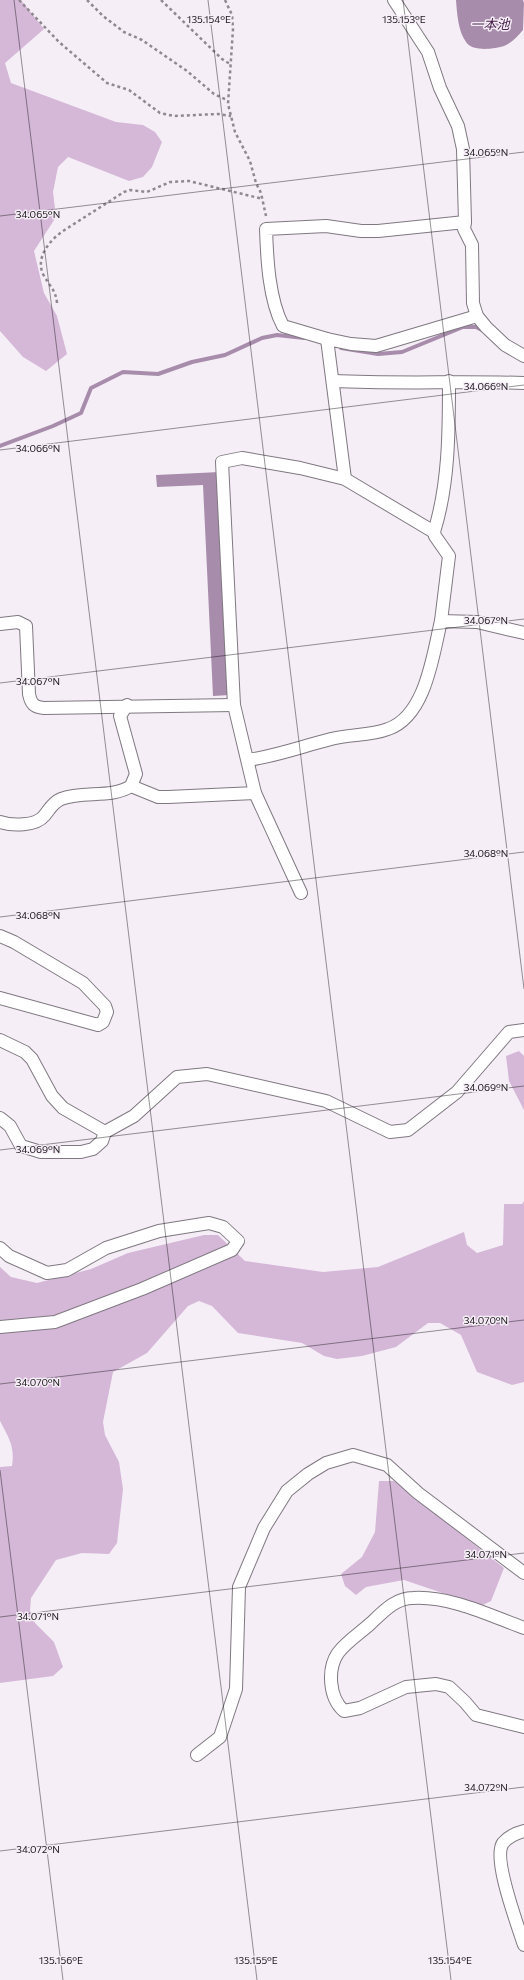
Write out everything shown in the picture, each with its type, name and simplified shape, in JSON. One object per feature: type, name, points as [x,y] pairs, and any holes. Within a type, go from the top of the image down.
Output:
[{"type":"street","points":[[394,0],[428,52],[440,88],[458,126],[463,149],[464,229],[472,245],[473,303],[477,316],[505,345],[524,356]]},
{"type":"street","points":[[465,222],[378,231],[361,231],[326,226],[266,229],[266,259],[276,306],[283,326],[327,338],[351,344],[376,346],[477,316]]},
{"type":"street","points":[[327,338],[345,479]]},
{"type":"street","points":[[333,381],[449,381],[524,383]]},
{"type":"street","points":[[248,760],[264,758],[331,739],[383,731],[397,725],[411,712],[427,681],[440,621],[449,556],[435,536],[434,532],[446,473],[449,428],[449,381]]},
{"type":"street","points":[[301,893],[255,793],[234,705],[222,462],[242,458],[300,468],[345,479],[434,532]]},
{"type":"street","points":[[440,621],[483,623],[524,632]]},
{"type":"street","points":[[0,624],[18,622],[26,626],[29,694],[31,702],[35,706],[44,708],[128,705],[234,705]]},
{"type":"street","points":[[128,705],[120,716],[136,774],[131,786]]},
{"type":"street","points":[[0,822],[34,823],[44,817],[52,805],[62,798],[116,792],[131,786],[158,797],[255,793]]},
{"type":"street","points":[[0,936],[14,942],[83,983],[106,1006],[107,1012],[103,1022],[98,1025],[0,998]]},
{"type":"street","points":[[0,1118],[10,1126],[21,1146],[41,1152],[81,1152],[93,1149],[102,1141],[105,1132],[134,1116],[177,1076],[207,1074],[326,1101],[390,1132],[408,1130],[457,1092],[509,1032],[524,1030]]},
{"type":"street","points":[[0,1040],[25,1052],[32,1059],[52,1096],[63,1108],[105,1132]]},
{"type":"street","points":[[0,1248],[9,1256],[48,1273],[67,1270],[106,1248],[159,1231],[209,1223],[223,1227],[238,1241],[232,1250],[55,1322],[0,1327]]},
{"type":"street","points":[[198,1755],[220,1737],[236,1689],[239,1587],[264,1528],[287,1491],[308,1474],[326,1463],[353,1455],[387,1465],[418,1493],[524,1573]]},
{"type":"street","points":[[524,1628],[437,1598],[401,1599],[390,1606],[338,1652],[331,1668],[332,1687],[337,1705],[344,1711],[360,1708],[406,1687],[436,1684],[449,1687],[476,1715],[524,1727]]},
{"type":"street","points":[[524,1831],[514,1833],[502,1844],[500,1859],[505,1884],[524,1945]]},
{"type":"path","points":[[19,0],[59,42],[107,83],[129,90],[160,113],[174,116],[218,114],[231,116]]},
{"type":"path","points":[[87,0],[103,16],[124,32],[142,40],[187,71],[214,94],[227,100]]},
{"type":"path","points":[[161,0],[222,59],[230,64]]},
{"type":"path","points":[[225,0],[232,14],[233,29],[227,100],[235,132],[250,161],[256,183],[263,199],[266,229]]},
{"type":"path","points":[[58,303],[56,293],[43,274],[41,260],[48,244],[63,230],[124,192],[130,190],[147,192],[170,182],[189,181],[263,199]]},
{"type":"shaded area","points":[[0,0],[21,0],[44,29],[5,63],[11,83],[116,122],[143,125],[155,132],[162,142],[152,167],[143,177],[129,181],[68,157],[58,167],[53,192],[56,217],[34,251],[44,293],[57,316],[67,354],[46,371],[23,357],[0,331]]},
{"type":"shaded area","points":[[519,1051],[524,1056],[524,1110],[509,1081],[506,1056]]},
{"type":"shaded area","points":[[524,1201],[524,1382],[512,1385],[477,1372],[461,1335],[440,1323],[428,1323],[396,1347],[362,1356],[337,1359],[324,1356],[302,1343],[238,1333],[212,1306],[199,1301],[188,1306],[147,1353],[113,1372],[103,1422],[105,1435],[119,1462],[123,1489],[117,1543],[109,1554],[82,1553],[56,1560],[31,1598],[30,1611],[35,1623],[54,1642],[63,1667],[53,1676],[0,1683],[0,1467],[12,1466],[13,1453],[0,1421],[0,1267],[11,1277],[37,1283],[91,1269],[128,1253],[204,1235],[218,1235],[245,1261],[323,1272],[378,1267],[464,1232],[467,1245],[477,1253],[503,1245],[504,1204],[522,1204]]},
{"type":"shaded area","points":[[379,1481],[394,1481],[504,1568],[491,1601],[481,1606],[404,1580],[366,1587],[356,1595],[345,1586],[341,1574],[362,1557],[375,1532]]},
{"type":"water","name":"一本池","points":[[456,0],[523,0],[523,30],[507,45],[490,49],[473,47],[466,42],[461,33],[458,22]]},
{"type":"water","points":[[220,472],[230,695],[213,696],[203,485],[157,487],[156,475]]},
{"type":"waterway","points":[[341,348],[378,354],[402,352],[463,327],[476,327],[484,331]]},
{"type":"waterway","points":[[0,446],[53,426],[81,413],[91,388],[123,372],[158,374],[192,362],[225,355],[262,338],[277,335],[304,338]]}]
